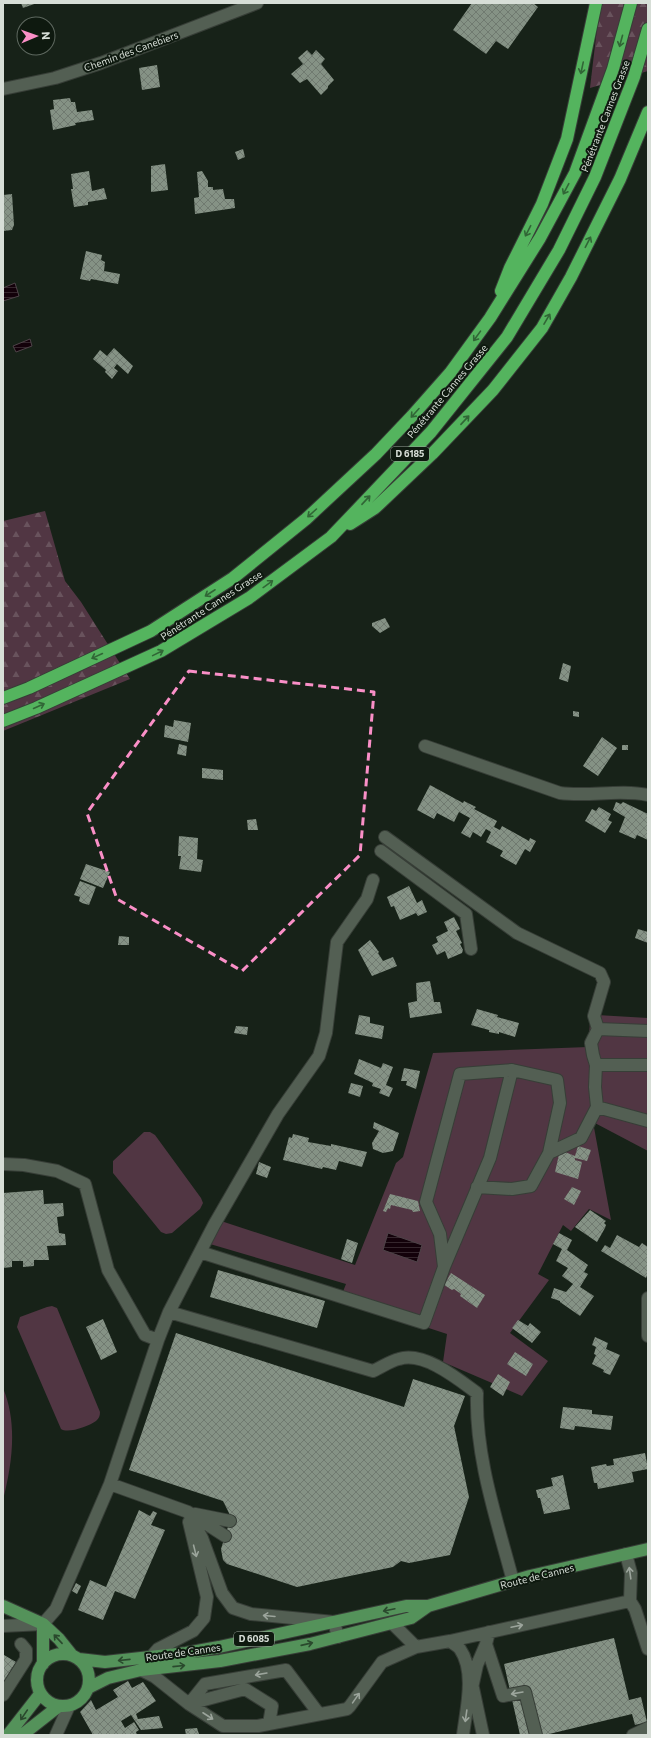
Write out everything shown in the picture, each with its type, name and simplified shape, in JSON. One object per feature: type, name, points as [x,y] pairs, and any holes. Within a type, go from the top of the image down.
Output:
[{"type":"highway","points":[[490,318],[510,268],[542,204],[567,139],[596,3]]},
{"type":"highway","name":"Pénétrante Cannes Grasse","points":[[3,698],[29,688],[151,631],[233,578],[306,519],[376,454],[450,373],[490,318],[540,238],[575,173],[613,69],[631,3]]},
{"type":"highway","name":"Pénétrante Cannes Grasse","points":[[3,721],[36,708],[161,651],[249,598],[331,537],[431,432],[506,337],[559,250],[595,177],[634,77],[648,29]]},
{"type":"highway","points":[[331,537],[375,508],[432,454],[493,390],[542,328],[571,277],[620,179],[648,112]]},
{"type":"main road","name":"Route de Cannes","points":[[75,1657],[105,1662],[220,1647],[406,1606],[428,1606],[513,1581],[648,1549]]},
{"type":"main road","points":[[3,1606],[43,1624],[87,1668],[89,1679],[88,1688],[84,1697],[76,1703],[64,1706],[22,1735]]},
{"type":"main road","name":"Route de Cannes","points":[[88,1688],[108,1678],[142,1670],[220,1661],[293,1648],[411,1618],[428,1606]]},
{"type":"main road","points":[[43,1624],[43,1664]]},
{"type":"main road","points":[[64,1706],[48,1702],[40,1694],[37,1686],[37,1676],[43,1664],[53,1655],[61,1653],[75,1657]]},
{"type":"main road","points":[[8,1735],[40,1694]]},
{"type":"street","name":"Chemin des Canebiers","points":[[3,89],[55,78],[101,63],[257,3]]},
{"type":"street","points":[[425,746],[560,793],[576,795],[615,792],[648,795]]},
{"type":"street","points":[[385,837],[517,933],[600,972],[604,982],[594,1016],[598,1029],[592,1042],[593,1055],[596,1065],[595,1088],[597,1106],[581,1138],[549,1153]]},
{"type":"street","points":[[381,851],[466,914],[471,949]]},
{"type":"street","points":[[3,1626],[43,1624],[56,1609],[110,1484],[158,1340],[169,1312],[214,1225],[278,1114],[319,1056],[326,1033],[337,942],[367,899],[373,880]]},
{"type":"street","points":[[598,1029],[648,1031]]},
{"type":"street","points":[[596,1065],[648,1066]]},
{"type":"street","points":[[200,1252],[424,1323],[444,1267],[490,1158],[512,1070]]},
{"type":"street","points":[[444,1267],[440,1234],[426,1202],[460,1074],[512,1070],[557,1080],[560,1103],[549,1153],[531,1186],[512,1189],[477,1186]]},
{"type":"street","points":[[597,1106],[648,1121]]},
{"type":"street","points":[[3,1164],[24,1165],[57,1171],[85,1184],[108,1270],[145,1335],[158,1340]]},
{"type":"street","points":[[648,1298],[648,1336]]},
{"type":"street","points":[[169,1312],[373,1371],[400,1358],[422,1359],[456,1377],[477,1393],[476,1419],[481,1456],[513,1581]]},
{"type":"street","points":[[110,1484],[188,1512],[230,1521]]},
{"type":"street","points":[[188,1512],[225,1536]]},
{"type":"street","points":[[188,1512],[202,1538],[222,1593],[233,1608],[251,1614],[334,1622],[338,1637]]},
{"type":"street","points":[[151,1657],[158,1649],[193,1630],[204,1618],[207,1597],[193,1541],[188,1512]]},
{"type":"street","points":[[626,1554],[631,1573],[630,1601],[635,1609],[648,1649]]},
{"type":"street","points":[[142,1670],[155,1676],[189,1704],[223,1726],[258,1726],[347,1709],[382,1662],[416,1647],[450,1641],[630,1601]]},
{"type":"street","points":[[392,1623],[416,1647]]},
{"type":"street","points":[[463,1735],[471,1689],[477,1666],[490,1632]]},
{"type":"street","points":[[450,1641],[459,1649],[466,1662],[471,1689],[483,1735]]},
{"type":"street","points":[[3,1694],[26,1660],[26,1650],[21,1644]]},
{"type":"street","points":[[486,1644],[503,1696],[525,1692],[536,1735]]},
{"type":"street","points":[[189,1704],[205,1684],[286,1670],[319,1714]]},
{"type":"street","points":[[189,1704],[245,1689],[272,1706],[269,1724]]},
{"type":"street","points":[[56,1735],[64,1706]]},
{"type":"street","points":[[633,1735],[648,1728]]},
{"type":"highlighted area","points":[[189,671],[374,692],[360,855],[242,971],[117,899],[87,813]]},
{"type":"green space","points":[[600,3],[648,3],[648,71],[590,88]]},
{"type":"green space","points":[[45,511],[65,581],[81,602],[130,679],[3,731],[3,521]]},
{"type":"green space","points":[[597,1015],[648,1018],[648,1151],[593,1122],[611,1220],[589,1209],[571,1231],[563,1225],[538,1274],[549,1280],[510,1333],[548,1361],[522,1396],[443,1362],[447,1334],[340,1299],[346,1284],[210,1244],[221,1221],[355,1265],[396,1163],[403,1157],[433,1053],[588,1047],[590,1022]]},
{"type":"green space","points":[[144,1132],[150,1132],[155,1135],[201,1198],[203,1203],[200,1209],[172,1233],[166,1234],[161,1232],[113,1173],[113,1161]]},
{"type":"green space","points":[[52,1306],[57,1308],[100,1412],[96,1421],[84,1427],[68,1431],[61,1429],[17,1327],[20,1317]]},
{"type":"green space","points":[[3,1388],[11,1416],[12,1444],[9,1472],[3,1500]]},
{"type":"shaded area","points":[[15,283],[19,296],[3,301],[3,288]]},
{"type":"shaded area","points":[[30,339],[32,346],[16,352],[13,346]]},
{"type":"shaded area","points":[[388,1233],[422,1245],[417,1262],[383,1250]]},
{"type":"building","points":[[21,3],[37,3],[23,8]]},
{"type":"building","points":[[472,3],[533,3],[538,7],[508,49],[496,41],[486,54],[453,30]]},
{"type":"building","points":[[307,50],[312,55],[316,50],[325,59],[321,64],[334,80],[321,95],[307,79],[300,83],[291,74],[303,64],[298,58]]},
{"type":"building","points":[[157,65],[160,87],[142,90],[139,68]]},
{"type":"building","points":[[70,98],[71,102],[75,102],[77,112],[92,110],[94,120],[75,123],[76,125],[53,130],[50,110],[54,109],[53,100]]},
{"type":"building","points":[[243,149],[245,157],[238,160],[235,152]]},
{"type":"building","points":[[165,164],[168,190],[151,192],[151,166]]},
{"type":"building","points":[[89,171],[92,191],[104,188],[107,199],[88,202],[88,205],[74,207],[71,189],[73,189],[71,174]]},
{"type":"building","points":[[202,171],[208,181],[208,187],[213,187],[213,190],[223,189],[225,199],[234,199],[235,208],[195,214],[194,198],[199,197],[197,172]]},
{"type":"building","points":[[12,194],[14,225],[12,230],[3,231],[3,195]]},
{"type":"building","points":[[86,251],[102,255],[101,260],[105,262],[104,271],[120,274],[118,284],[91,279],[90,281],[80,279]]},
{"type":"building","points":[[114,348],[133,366],[128,374],[117,364],[114,368],[118,371],[112,379],[105,372],[106,370],[93,359],[100,350],[107,356]]},
{"type":"building","points":[[385,618],[390,627],[380,633],[372,626],[372,623]]},
{"type":"building","points":[[563,663],[571,666],[568,682],[559,679]]},
{"type":"building","points":[[573,711],[579,712],[579,717],[573,716]]},
{"type":"building","points":[[174,720],[191,723],[188,742],[164,737],[165,725],[173,727]]},
{"type":"building","points":[[602,737],[617,748],[598,776],[583,766]]},
{"type":"building","points":[[179,744],[187,746],[186,756],[177,754]]},
{"type":"building","points":[[622,745],[628,745],[628,750],[622,750]]},
{"type":"building","points":[[202,768],[223,770],[223,780],[202,778]]},
{"type":"building","points":[[430,785],[463,803],[464,801],[476,807],[474,809],[497,821],[494,827],[500,830],[502,826],[529,841],[530,838],[536,841],[530,852],[525,849],[516,865],[500,856],[503,851],[486,842],[491,832],[486,829],[481,837],[473,832],[470,838],[461,833],[470,818],[459,812],[454,822],[437,813],[434,819],[417,810]]},
{"type":"building","points":[[616,802],[621,804],[623,802],[648,814],[648,840],[637,835],[635,839],[619,832],[625,817],[613,810]]},
{"type":"building","points":[[599,807],[611,814],[608,820],[612,822],[605,833],[585,821],[592,809],[596,811]]},
{"type":"building","points":[[256,819],[258,830],[248,830],[247,820]]},
{"type":"building","points":[[179,836],[198,838],[197,859],[203,860],[201,872],[179,869],[181,856],[178,856]]},
{"type":"building","points":[[86,864],[110,872],[103,888],[80,879]]},
{"type":"building","points":[[80,881],[96,887],[89,905],[79,901],[80,897],[74,895]]},
{"type":"building","points":[[409,886],[417,903],[422,900],[427,912],[418,916],[416,913],[400,920],[394,906],[391,907],[387,897]]},
{"type":"building","points":[[454,917],[460,929],[456,931],[462,943],[460,944],[463,950],[462,953],[448,959],[445,951],[437,955],[432,945],[438,942],[436,937],[448,931],[444,922]]},
{"type":"building","points":[[638,929],[648,932],[648,943],[635,938]]},
{"type":"building","points":[[119,936],[129,937],[129,945],[118,945]]},
{"type":"building","points":[[370,940],[379,952],[378,953],[383,961],[393,957],[397,966],[372,976],[358,950]]},
{"type":"building","points":[[430,981],[434,1002],[440,1002],[442,1013],[410,1018],[408,1003],[417,1001],[416,983]]},
{"type":"building","points":[[477,1009],[498,1015],[497,1017],[519,1023],[515,1037],[499,1032],[499,1034],[489,1032],[489,1030],[471,1025]]},
{"type":"building","points":[[359,1015],[370,1017],[370,1023],[384,1026],[382,1039],[355,1034]]},
{"type":"building","points":[[236,1026],[248,1027],[247,1035],[234,1033]]},
{"type":"building","points":[[359,1059],[381,1068],[383,1063],[393,1067],[386,1085],[393,1088],[389,1097],[379,1093],[381,1089],[372,1086],[373,1083],[354,1074]]},
{"type":"building","points":[[404,1068],[420,1071],[416,1089],[406,1085],[407,1081],[401,1081]]},
{"type":"building","points":[[351,1083],[363,1086],[360,1097],[348,1093]]},
{"type":"building","points":[[374,1122],[399,1133],[393,1151],[383,1153],[373,1149],[372,1143],[379,1131],[373,1128]]},
{"type":"building","points":[[293,1134],[309,1138],[308,1142],[331,1146],[331,1144],[367,1152],[362,1167],[339,1161],[336,1170],[323,1167],[322,1169],[283,1160],[289,1137],[292,1138]]},
{"type":"building","points":[[578,1146],[591,1150],[587,1161],[575,1158],[575,1160],[582,1162],[578,1179],[555,1172],[560,1150],[575,1156]]},
{"type":"building","points":[[259,1162],[271,1167],[267,1178],[256,1174]]},
{"type":"building","points":[[572,1187],[581,1191],[574,1205],[564,1199]]},
{"type":"building","points":[[43,1190],[44,1204],[63,1203],[64,1216],[57,1217],[59,1233],[65,1234],[66,1245],[47,1246],[49,1260],[34,1260],[34,1266],[23,1267],[23,1261],[12,1261],[12,1267],[3,1268],[3,1193]]},
{"type":"building","points":[[390,1194],[418,1201],[420,1211],[413,1212],[412,1210],[391,1205],[390,1209],[388,1208],[386,1212],[383,1211]]},
{"type":"building","points":[[590,1210],[606,1221],[604,1223],[606,1225],[605,1228],[597,1242],[575,1227]]},
{"type":"building","points":[[559,1233],[572,1240],[567,1250],[588,1265],[584,1272],[588,1274],[580,1287],[594,1296],[580,1316],[560,1301],[551,1298],[554,1288],[566,1292],[573,1284],[562,1276],[568,1268],[556,1261],[562,1249],[553,1244]]},
{"type":"building","points":[[617,1235],[639,1247],[642,1243],[648,1247],[648,1273],[646,1278],[601,1251],[605,1245],[610,1248]]},
{"type":"building","points":[[347,1239],[358,1243],[352,1263],[341,1259]]},
{"type":"building","points":[[218,1270],[325,1301],[317,1328],[210,1297]]},
{"type":"building","points":[[451,1273],[485,1295],[477,1308],[460,1296],[461,1294],[454,1289],[452,1290],[444,1285]]},
{"type":"building","points":[[103,1319],[117,1352],[101,1360],[86,1327]]},
{"type":"building","points":[[518,1320],[528,1326],[530,1323],[541,1332],[532,1343],[512,1328]]},
{"type":"building","points":[[176,1333],[404,1407],[413,1379],[465,1396],[454,1426],[469,1497],[450,1555],[409,1563],[401,1561],[393,1567],[297,1587],[227,1564],[223,1560],[221,1549],[231,1517],[223,1501],[129,1470]]},
{"type":"building","points":[[595,1337],[608,1343],[606,1349],[620,1355],[610,1375],[592,1364],[596,1355],[594,1354],[596,1347],[592,1345]]},
{"type":"building","points":[[515,1352],[533,1364],[526,1376],[507,1364]]},
{"type":"building","points":[[498,1374],[510,1382],[503,1396],[490,1387]]},
{"type":"building","points":[[563,1407],[592,1410],[592,1414],[613,1416],[611,1430],[575,1426],[574,1430],[560,1428]]},
{"type":"building","points":[[645,1453],[648,1469],[632,1472],[634,1482],[598,1489],[597,1483],[594,1483],[591,1467],[606,1464],[607,1466],[614,1465],[613,1459]]},
{"type":"building","points":[[563,1475],[570,1509],[544,1514],[540,1498],[538,1498],[536,1490],[553,1486],[551,1478]]},
{"type":"building","points":[[139,1510],[150,1516],[153,1511],[157,1513],[151,1525],[165,1530],[135,1599],[115,1591],[103,1620],[78,1610],[90,1580],[106,1587]]},
{"type":"building","points":[[76,1583],[81,1586],[77,1594],[72,1591]]},
{"type":"building","points":[[614,1638],[629,1700],[641,1697],[647,1722],[635,1725],[632,1714],[545,1735],[520,1735],[504,1664]]},
{"type":"building","points":[[4,1655],[16,1662],[3,1683],[3,1657]]},
{"type":"building","points":[[128,1681],[132,1688],[143,1682],[156,1701],[136,1714],[138,1719],[159,1716],[163,1728],[141,1730],[131,1715],[121,1721],[125,1728],[134,1722],[139,1730],[136,1732],[137,1735],[93,1735],[80,1712],[91,1700],[96,1710],[118,1697],[113,1690]]},
{"type":"building","points":[[197,1728],[199,1734],[186,1735],[185,1729]]}]
